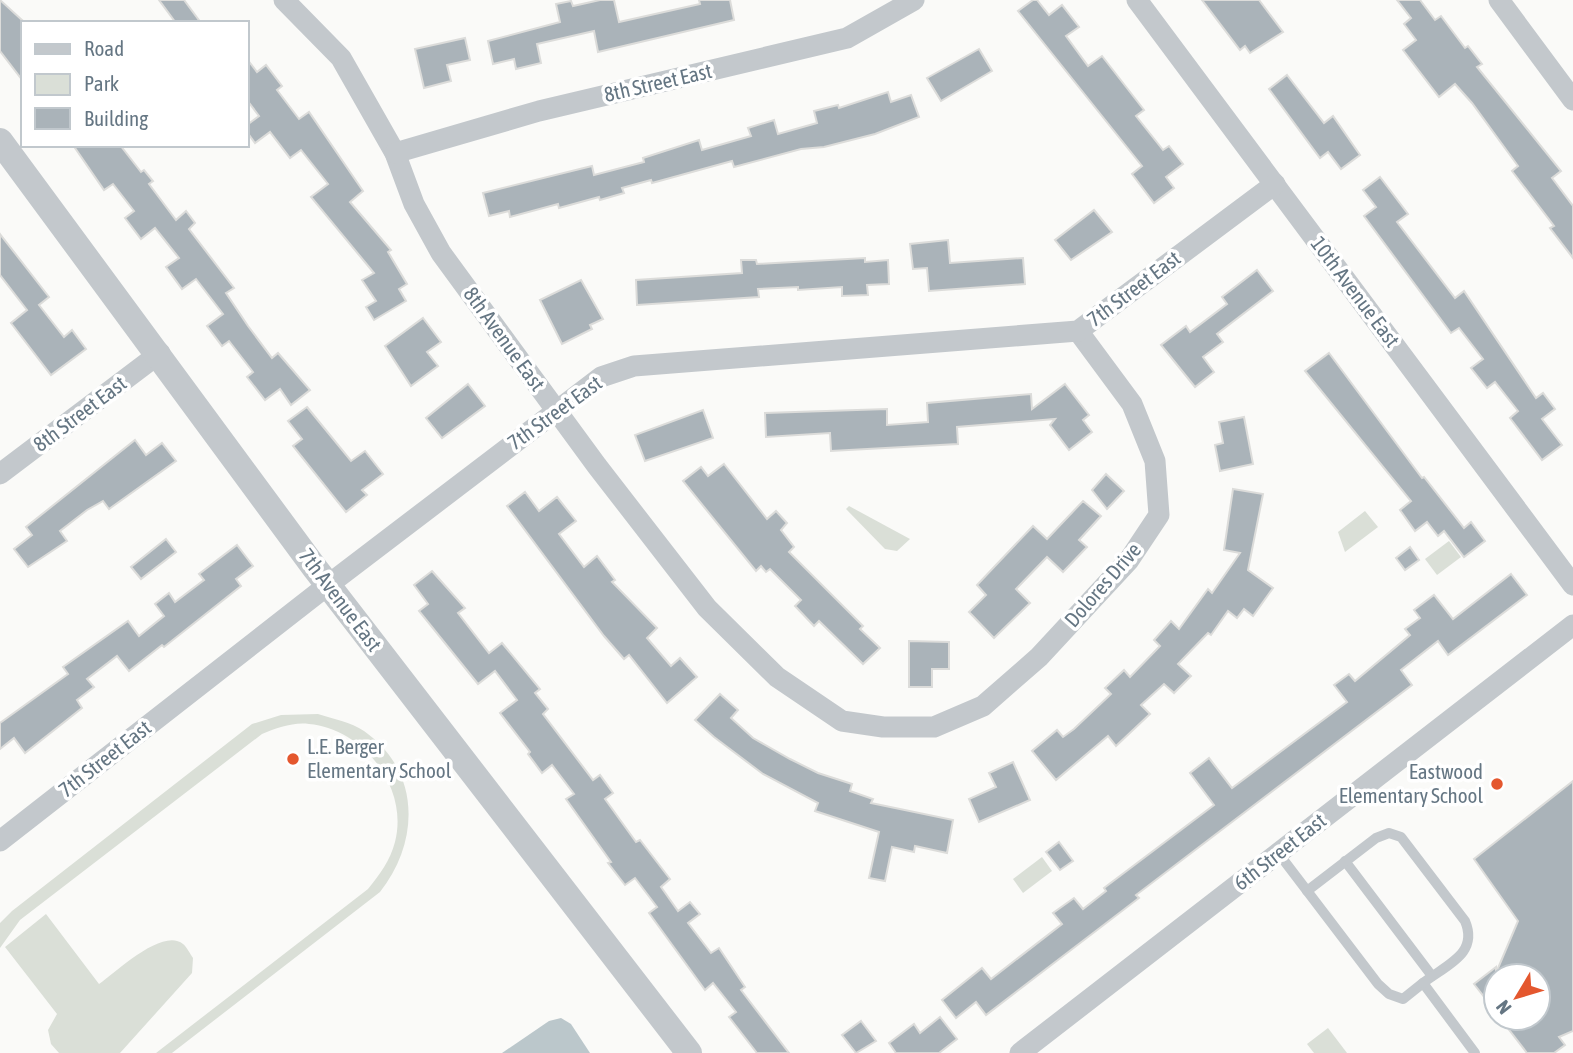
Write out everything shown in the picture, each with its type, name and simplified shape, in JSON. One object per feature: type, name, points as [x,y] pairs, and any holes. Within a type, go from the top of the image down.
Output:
[{"type":"street","name":"8th Avenue East","points":[[284,0],[341,58],[395,153],[414,204],[441,253],[707,608],[777,677],[842,721],[904,727]]},
{"type":"street","name":"8th Street East","points":[[395,153],[539,111],[846,38],[914,0]]},
{"type":"street","name":"10th Avenue East","points":[[1137,0],[1573,585]]},
{"type":"street","points":[[1499,0],[1573,100]]},
{"type":"street","name":"7th Avenue East","points":[[0,141],[160,353],[328,584],[689,1053]]},
{"type":"street","name":"7th Street East","points":[[0,841],[328,584],[601,377],[634,366],[1078,331],[1275,184]]},
{"type":"street","name":"Dolores Drive","points":[[904,727],[934,727],[983,706],[1039,657],[1129,560],[1159,515],[1155,461],[1132,404],[1078,331]]},
{"type":"street","name":"8th Street East","points":[[0,474],[160,353]]},
{"type":"street","name":"6th Street East","points":[[1020,1053],[1279,854],[1484,691],[1573,625]]},
{"type":"lane","points":[[1279,854],[1307,891],[1378,984],[1389,994],[1403,999],[1468,948],[1471,935],[1465,921],[1401,837],[1389,833],[1376,838],[1307,891]]},
{"type":"lane","points":[[1345,861],[1475,1053]]},
{"type":"green space","points":[[849,506],[910,539],[897,551],[885,549],[846,509]]},
{"type":"green space","points":[[1365,511],[1378,527],[1345,552],[1338,532]]},
{"type":"green space","points":[[1449,541],[1461,557],[1437,575],[1425,559]]},
{"type":"green space","points":[[318,714],[364,731],[383,747],[396,766],[405,786],[408,829],[393,872],[380,892],[172,1053],[156,1053],[368,889],[387,861],[395,842],[398,822],[395,801],[378,765],[364,749],[348,737],[329,728],[309,724],[285,726],[262,734],[20,920],[0,948],[0,923],[12,911],[252,724],[281,715]]},
{"type":"green space","points":[[1042,857],[1052,871],[1023,893],[1013,879]]},
{"type":"green space","points":[[46,914],[99,984],[140,953],[164,941],[174,940],[183,944],[193,958],[192,973],[120,1053],[59,1053],[51,1044],[48,1030],[57,1014],[5,947]]},
{"type":"green space","points":[[1328,1028],[1347,1053],[1314,1053],[1307,1044]]},
{"type":"shaded area","points":[[561,1018],[571,1024],[590,1053],[502,1053],[549,1021]]},
{"type":"building","points":[[0,0],[23,21],[21,78],[0,51]]},
{"type":"building","points":[[159,0],[184,0],[200,21],[175,21]]},
{"type":"building","points":[[614,0],[619,22],[700,4],[699,0],[730,0],[734,20],[598,52],[594,31],[537,44],[541,63],[516,69],[514,59],[493,64],[488,41],[560,22],[556,4],[571,1],[573,6]]},
{"type":"building","points":[[1037,0],[1049,15],[1062,5],[1079,27],[1066,36],[1088,66],[1102,56],[1144,110],[1136,116],[1163,150],[1169,146],[1183,164],[1166,177],[1174,188],[1154,203],[1132,174],[1142,166],[1018,11]]},
{"type":"building","points":[[1202,0],[1259,0],[1283,32],[1250,53],[1245,46],[1240,50]]},
{"type":"building","points":[[1397,0],[1420,0],[1435,20],[1441,16],[1465,48],[1468,46],[1482,64],[1477,67],[1561,171],[1552,178],[1573,206],[1573,258],[1550,228],[1554,226],[1512,171],[1518,166],[1472,103],[1455,84],[1439,97],[1403,50],[1416,40],[1404,24],[1411,18]]},
{"type":"building","points":[[465,38],[470,60],[447,65],[451,81],[424,88],[415,49]]},
{"type":"building","points":[[979,49],[992,71],[941,101],[927,78]]},
{"type":"building","points":[[248,60],[257,72],[266,65],[282,86],[277,90],[299,119],[309,112],[363,191],[350,202],[391,250],[388,252],[407,284],[399,289],[406,301],[374,320],[366,307],[376,301],[362,280],[374,273],[311,197],[328,184],[301,150],[290,158],[270,132],[255,143],[248,133],[248,124],[259,116],[248,101]]},
{"type":"building","points":[[1287,75],[1324,123],[1333,116],[1360,155],[1341,169],[1328,152],[1320,158],[1269,89]]},
{"type":"building","points":[[888,92],[891,102],[911,95],[919,117],[875,134],[824,147],[801,149],[734,167],[732,161],[652,183],[651,180],[622,188],[624,193],[600,200],[599,197],[559,208],[558,204],[510,217],[509,211],[489,216],[483,193],[592,166],[594,175],[644,162],[643,158],[699,140],[702,150],[751,136],[748,128],[774,120],[778,134],[817,123],[814,111],[838,105],[839,108]]},
{"type":"building","points":[[74,147],[122,147],[141,172],[144,170],[153,181],[149,184],[176,220],[186,211],[195,223],[189,229],[234,288],[226,293],[248,326],[272,358],[278,353],[310,390],[291,405],[280,389],[265,400],[247,377],[253,372],[229,341],[222,346],[207,326],[223,314],[196,279],[182,289],[166,267],[179,258],[155,228],[141,239],[125,218],[134,211],[113,184],[104,190]]},
{"type":"building","points":[[1380,177],[1408,214],[1397,222],[1455,298],[1464,291],[1536,398],[1543,393],[1555,409],[1542,419],[1562,445],[1542,460],[1510,418],[1518,411],[1495,382],[1487,388],[1471,368],[1483,359],[1459,328],[1451,333],[1364,216],[1376,207],[1363,190]]},
{"type":"building","points":[[1094,210],[1112,232],[1071,260],[1055,240]]},
{"type":"building","points":[[0,234],[49,297],[39,305],[64,337],[72,330],[86,349],[51,375],[11,323],[27,310],[0,275]]},
{"type":"building","points":[[948,240],[950,263],[1023,258],[1025,284],[929,291],[927,268],[913,269],[910,244]]},
{"type":"building","points":[[865,258],[865,262],[888,260],[889,284],[867,285],[868,295],[842,296],[842,287],[798,290],[798,287],[758,289],[759,297],[637,305],[636,280],[742,273],[741,260],[756,260],[757,264]]},
{"type":"building","points":[[1257,270],[1273,291],[1217,334],[1223,342],[1203,357],[1214,372],[1195,387],[1161,345],[1186,326],[1190,332],[1227,304],[1222,297]]},
{"type":"building","points":[[581,280],[603,319],[590,325],[592,329],[562,344],[540,300]]},
{"type":"building","points":[[423,318],[441,342],[427,352],[438,366],[411,386],[385,346]]},
{"type":"building","points":[[1329,353],[1422,478],[1424,477],[1464,528],[1471,522],[1485,541],[1464,557],[1444,531],[1438,536],[1427,522],[1415,531],[1400,510],[1411,501],[1305,371]]},
{"type":"building","points":[[468,384],[485,406],[442,438],[426,418]]},
{"type":"building","points":[[1065,384],[1089,415],[1083,420],[1092,432],[1069,450],[1050,425],[1055,419],[957,427],[958,444],[831,451],[830,433],[766,437],[765,413],[887,409],[887,425],[928,422],[927,403],[1031,394],[1032,409]]},
{"type":"building","points":[[307,407],[351,461],[365,451],[383,474],[362,490],[367,495],[346,512],[293,446],[302,439],[288,421]]},
{"type":"building","points":[[703,410],[713,438],[645,461],[635,435]]},
{"type":"building","points":[[1244,417],[1253,464],[1220,471],[1215,445],[1223,443],[1219,422]]},
{"type":"building","points":[[135,440],[146,455],[162,443],[176,461],[109,509],[103,501],[87,510],[60,531],[67,541],[28,567],[14,549],[32,535],[26,527]]},
{"type":"building","points":[[724,464],[767,519],[776,511],[787,523],[781,530],[794,547],[789,552],[863,626],[860,629],[880,648],[863,664],[819,621],[814,626],[795,606],[801,600],[770,569],[766,572],[761,566],[756,571],[683,481],[701,467],[708,476]]},
{"type":"building","points":[[1106,474],[1124,491],[1107,509],[1092,490]]},
{"type":"building","points":[[1233,489],[1263,494],[1248,570],[1273,588],[1253,616],[1244,609],[1237,618],[1228,611],[1211,635],[1208,633],[1178,664],[1191,676],[1174,693],[1164,684],[1141,705],[1150,714],[1116,746],[1108,736],[1056,780],[1032,751],[1057,730],[1063,737],[1074,729],[1111,694],[1105,688],[1124,670],[1130,677],[1160,646],[1154,640],[1171,621],[1179,629],[1208,589],[1212,593],[1240,553],[1224,550]]},
{"type":"building","points":[[525,492],[539,511],[557,497],[576,521],[559,534],[584,567],[597,556],[615,580],[612,582],[657,628],[647,638],[671,666],[680,658],[697,677],[667,703],[629,655],[624,659],[604,636],[507,506]]},
{"type":"building","points":[[1083,501],[1101,516],[1079,540],[1087,547],[1063,572],[1047,557],[1016,589],[1030,603],[994,638],[969,612],[986,595],[977,585],[1033,526],[1047,539]]},
{"type":"building","points":[[166,539],[176,552],[141,579],[131,567]]},
{"type":"building","points":[[237,545],[253,566],[236,579],[241,586],[129,671],[117,656],[87,679],[94,687],[77,700],[82,708],[25,753],[14,738],[0,749],[0,723],[68,674],[63,667],[128,621],[139,636],[164,616],[155,604],[169,593],[175,602],[204,580],[199,574]]},
{"type":"building","points":[[1410,547],[1419,560],[1405,570],[1396,558]]},
{"type":"building","points":[[432,571],[465,608],[458,613],[489,653],[502,643],[540,689],[535,693],[548,709],[543,714],[593,780],[600,775],[613,793],[605,799],[636,842],[640,840],[670,879],[661,887],[678,911],[690,902],[700,914],[688,923],[711,953],[719,948],[745,987],[741,990],[789,1053],[757,1053],[729,1017],[736,1012],[713,983],[705,990],[649,913],[657,907],[635,878],[625,885],[608,863],[611,862],[566,799],[574,794],[552,765],[542,773],[528,754],[530,752],[500,713],[517,700],[495,671],[478,684],[419,611],[428,604],[414,585]]},
{"type":"building","points":[[1511,574],[1527,595],[1448,655],[1438,641],[1401,670],[1412,685],[1136,895],[1139,898],[986,1015],[976,1002],[956,1018],[942,1000],[982,968],[991,979],[1062,924],[1053,913],[1074,898],[1083,909],[1106,891],[1104,888],[1214,805],[1190,773],[1209,758],[1232,788],[1347,702],[1334,685],[1349,674],[1355,681],[1410,635],[1405,629],[1420,618],[1414,610],[1434,595],[1453,619]]},
{"type":"building","points":[[909,641],[949,642],[949,669],[932,669],[932,687],[909,687]]},
{"type":"building","points":[[720,694],[738,710],[731,718],[753,738],[818,773],[852,784],[850,791],[873,799],[871,803],[953,820],[947,853],[915,846],[914,852],[892,847],[885,881],[869,878],[879,832],[815,811],[818,803],[763,774],[714,737],[695,720]]},
{"type":"building","points":[[1013,762],[1030,800],[979,822],[969,799],[996,787],[989,773]]},
{"type":"building","points":[[1573,781],[1573,1031],[1559,1037],[1565,1045],[1554,1053],[1527,1053],[1511,1032],[1552,1032],[1552,962],[1501,962],[1518,921],[1474,859]]},
{"type":"building","points":[[1059,842],[1073,861],[1060,870],[1046,852]]},
{"type":"building","points":[[1482,978],[1482,994],[1474,984]]},
{"type":"building","points":[[940,1017],[957,1039],[939,1053],[896,1053],[889,1043],[914,1024],[920,1033]]},
{"type":"building","points":[[861,1021],[876,1041],[856,1053],[842,1035]]},
{"type":"place","name":"L.E. Berger Elementary School","points":[[293,759]]},
{"type":"place","name":"Eastwood Elementary School","points":[[1497,784]]}]
